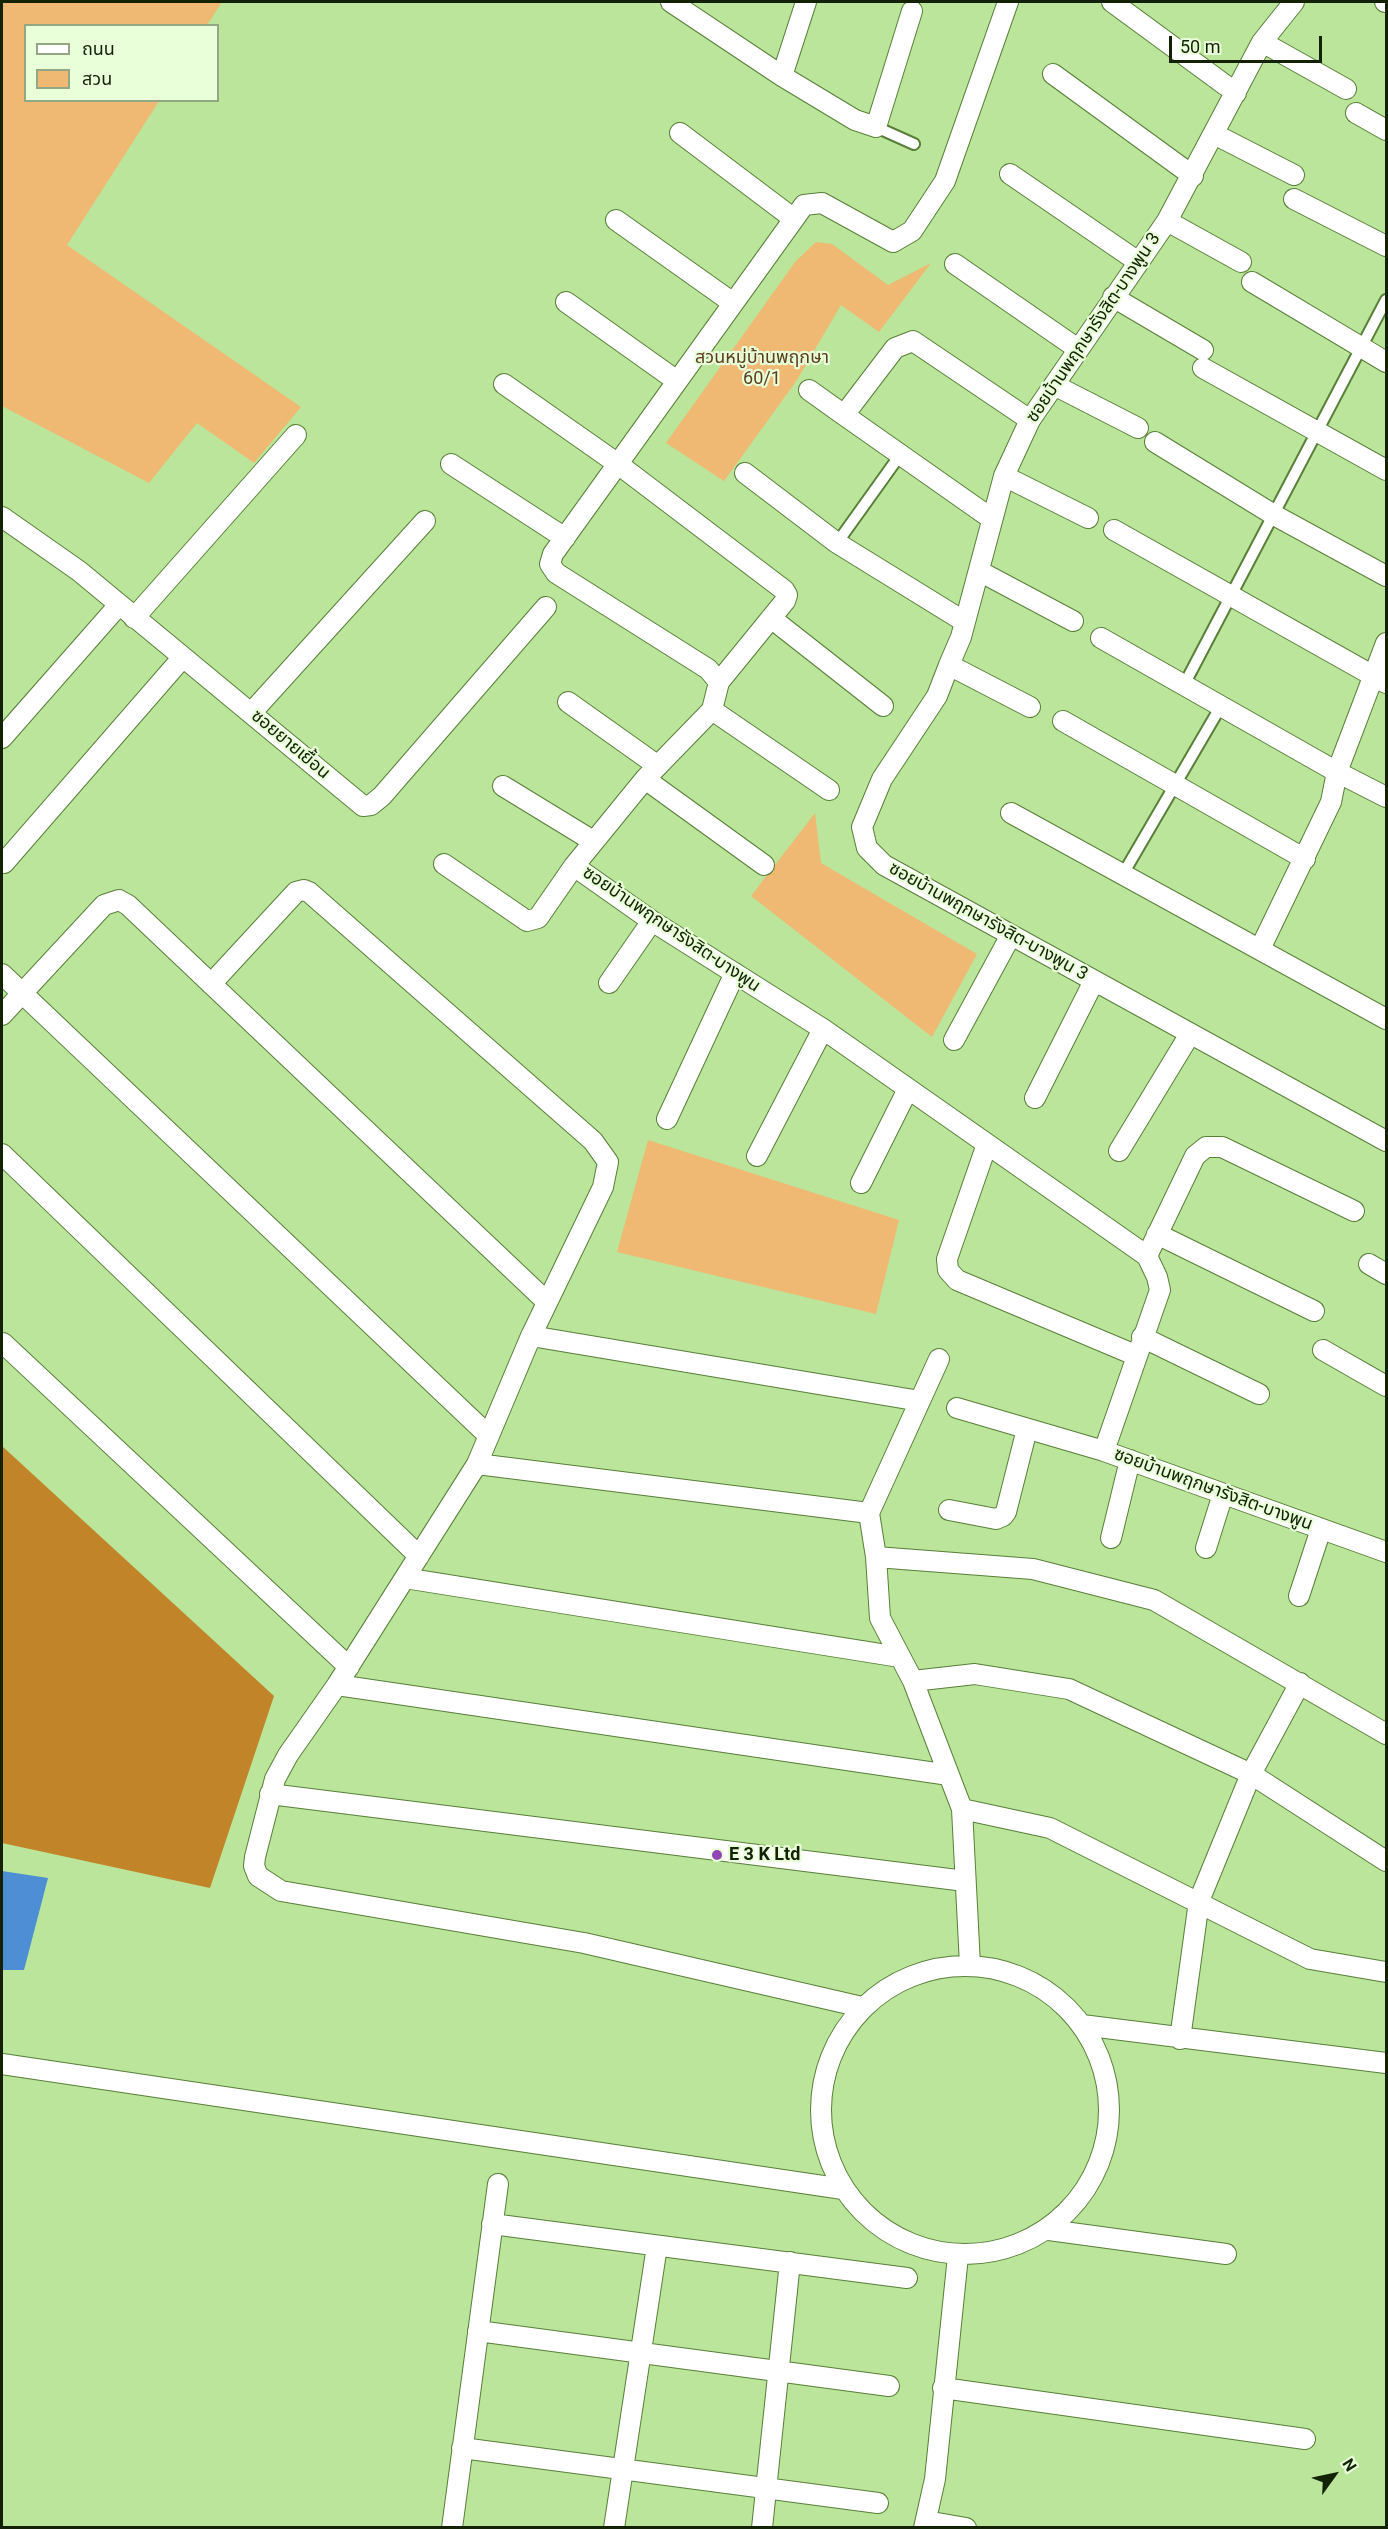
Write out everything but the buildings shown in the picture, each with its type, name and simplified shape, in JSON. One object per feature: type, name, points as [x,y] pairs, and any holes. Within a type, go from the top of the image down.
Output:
[{"type":"street","points":[[671,2],[782,76],[855,120],[876,127],[912,11]]},
{"type":"street","points":[[782,76],[806,2]]},
{"type":"street","points":[[719,682],[708,669],[556,573],[550,564],[553,554],[804,205],[822,203],[893,242],[912,231],[945,181],[1008,2]]},
{"type":"street","points":[[1112,2],[1236,93]]},
{"type":"street","name":"ซอยบ้านพฤกษารังสิต-บางพูน 3","points":[[1284,5],[1167,221],[1137,261],[1030,420],[1004,476],[965,622],[937,696],[882,779],[862,827],[867,848],[884,865],[1386,1141]]},
{"type":"street","points":[[1262,42],[1346,89]]},
{"type":"street","points":[[1053,74],[1193,176]]},
{"type":"street","points":[[1356,113],[1386,130]]},
{"type":"street","points":[[680,133],[794,219]]},
{"type":"street","points":[[1214,134],[1294,175]]},
{"type":"street","points":[[1010,174],[1137,261]]},
{"type":"street","points":[[1294,199],[1386,246]]},
{"type":"street","points":[[616,220],[733,303]]},
{"type":"street","points":[[1167,221],[1241,261]]},
{"type":"street","points":[[955,264],[1078,349]]},
{"type":"street","points":[[1252,282],[1386,362]]},
{"type":"street","points":[[1113,297],[1203,359],[1317,432],[1386,470]]},
{"type":"street","points":[[566,302],[677,381]]},
{"type":"street","points":[[843,415],[895,348],[913,341],[1030,420]]},
{"type":"street","points":[[504,384],[618,464],[784,590],[787,595],[784,601],[719,682],[712,710],[829,790]]},
{"type":"street","points":[[1054,385],[1138,428]]},
{"type":"street","points":[[809,390],[993,519]]},
{"type":"street","points":[[2,738],[296,435]]},
{"type":"street","points":[[1155,442],[1274,515],[1386,576]]},
{"type":"street","points":[[450,464],[565,538]]},
{"type":"street","points":[[745,473],[837,543],[965,622]]},
{"type":"street","points":[[1004,476],[1088,518]]},
{"type":"street","name":"ซอยยายเยื้อน","points":[[2,517],[79,571],[363,806],[371,805],[546,607]]},
{"type":"street","points":[[252,712],[425,521]]},
{"type":"street","points":[[1114,530],[1379,679]]},
{"type":"street","points":[[979,571],[1073,621]]},
{"type":"street","points":[[771,618],[883,706]]},
{"type":"street","points":[[1101,638],[1337,772],[1386,797]]},
{"type":"street","points":[[1260,949],[1331,802],[1337,772],[1379,679],[1386,643]]},
{"type":"street","points":[[4,863],[183,657]]},
{"type":"street","points":[[949,665],[1030,707]]},
{"type":"street","points":[[568,702],[764,865]]},
{"type":"street","name":"ซอยบ้านพฤกษารังสิต-บางพูน","points":[[712,710],[651,772],[592,841],[574,866],[652,921],[823,1029],[1147,1256],[1157,1277],[1160,1290],[1104,1450],[1386,1552]]},
{"type":"street","points":[[1062,721],[1305,859]]},
{"type":"street","points":[[503,786],[592,841]]},
{"type":"street","points":[[1011,813],[1386,1020]]},
{"type":"street","points":[[444,864],[527,921],[538,918],[574,866]]},
{"type":"street","points":[[211,984],[296,892],[304,890],[309,892],[593,1141],[608,1162],[603,1187],[531,1336],[477,1464],[337,1685],[288,1755],[270,1794],[254,1866],[258,1876],[281,1891],[584,1943],[862,2007]]},
{"type":"street","points":[[2,1015],[104,905],[119,900],[128,905],[547,1302]]},
{"type":"street","points":[[609,983],[652,921]]},
{"type":"street","points":[[954,1040],[1011,935]]},
{"type":"street","points":[[667,1119],[735,973]]},
{"type":"street","points":[[2,974],[489,1436]]},
{"type":"street","points":[[1035,1098],[1094,981]]},
{"type":"street","points":[[757,1156],[823,1029]]},
{"type":"street","points":[[1119,1151],[1190,1034]]},
{"type":"street","points":[[861,1183],[908,1089]]},
{"type":"street","points":[[987,1144],[947,1259],[948,1270],[957,1280],[1139,1346],[1259,1394]]},
{"type":"street","points":[[1147,1256],[1195,1156],[1206,1147],[1222,1148],[1354,1211]]},
{"type":"street","points":[[2,1154],[419,1556]]},
{"type":"street","points":[[1157,1234],[1314,1311]]},
{"type":"street","points":[[531,1336],[920,1401]]},
{"type":"street","points":[[3,1343],[349,1666]]},
{"type":"street","points":[[1323,1350],[1386,1386]]},
{"type":"street","points":[[939,1359],[869,1513],[876,1557],[880,1618],[913,1681],[962,1809],[970,1965]]},
{"type":"street","points":[[957,1408],[1104,1450]]},
{"type":"street","points":[[949,1510],[996,1519],[1003,1516],[1027,1429]]},
{"type":"street","points":[[1111,1538],[1130,1460]]},
{"type":"street","points":[[477,1464],[869,1513]]},
{"type":"street","points":[[1206,1548],[1223,1494]]},
{"type":"street","points":[[1299,1596],[1321,1529]]},
{"type":"street","points":[[876,1557],[1033,1569],[1154,1600],[1386,1734]]},
{"type":"street","points":[[405,1578],[900,1657]]},
{"type":"street","points":[[913,1681],[975,1674],[1069,1689],[1251,1774],[1386,1861]]},
{"type":"street","points":[[1180,2039],[1199,1901],[1251,1774],[1300,1683]]},
{"type":"street","points":[[337,1685],[949,1775]]},
{"type":"street","points":[[270,1794],[965,1881]]},
{"type":"street","points":[[962,1809],[1050,1828],[1199,1901],[1310,1959],[1386,1972]]},
{"type":"street","points":[[970,1965],[1013,1973],[1051,1994],[1082,2025],[1103,2066],[1110,2111],[1103,2157],[1082,2198],[1049,2230],[1006,2251],[958,2256],[913,2246],[873,2223],[843,2189],[823,2144],[820,2095],[834,2047],[862,2007],[893,1983],[930,1969],[970,1965]]},
{"type":"street","points":[[1082,2025],[1386,2063]]},
{"type":"street","points":[[2,2064],[843,2189]]},
{"type":"street","points":[[452,2528],[498,2184]]},
{"type":"street","points":[[492,2224],[907,2278]]},
{"type":"street","points":[[1049,2230],[1226,2254]]},
{"type":"street","points":[[614,2528],[657,2246]]},
{"type":"street","points":[[958,2256],[935,2479],[925,2524],[966,2528]]},
{"type":"street","points":[[762,2528],[790,2262]]},
{"type":"street","points":[[478,2331],[889,2386]]},
{"type":"street","points":[[943,2388],[1305,2439]]},
{"type":"street","points":[[462,2448],[878,2503]]},
{"type":"lane","points":[[876,127],[914,144]]},
{"type":"lane","points":[[1184,685],[1386,300]]},
{"type":"lane","points":[[837,543],[900,455]]},
{"type":"lane","points":[[1123,874],[1221,706]]},
{"type":"green space","points":[[2,2],[222,2],[208,24],[24,24],[24,102],[158,102],[67,245],[301,407],[254,463],[197,423],[149,483],[2,406]]},
{"type":"green space","name":"สวนหมู่บ้านพฤกษา 60/1","points":[[816,242],[832,244],[888,285],[931,263],[879,332],[841,305],[797,380],[724,481],[666,443],[795,262]]},
{"type":"green space","points":[[815,813],[821,863],[977,954],[932,1037],[751,896]]},
{"type":"green space","points":[[648,1140],[899,1220],[876,1314],[617,1252]]},
{"type":"shaded area","points":[[2,1446],[274,1696],[210,1888],[2,1843]]},
{"type":"water","points":[[2,1871],[48,1878],[24,1970],[2,1970]]},
{"type":"place","name":"E 3 K Ltd","points":[[717,1855]]}]
